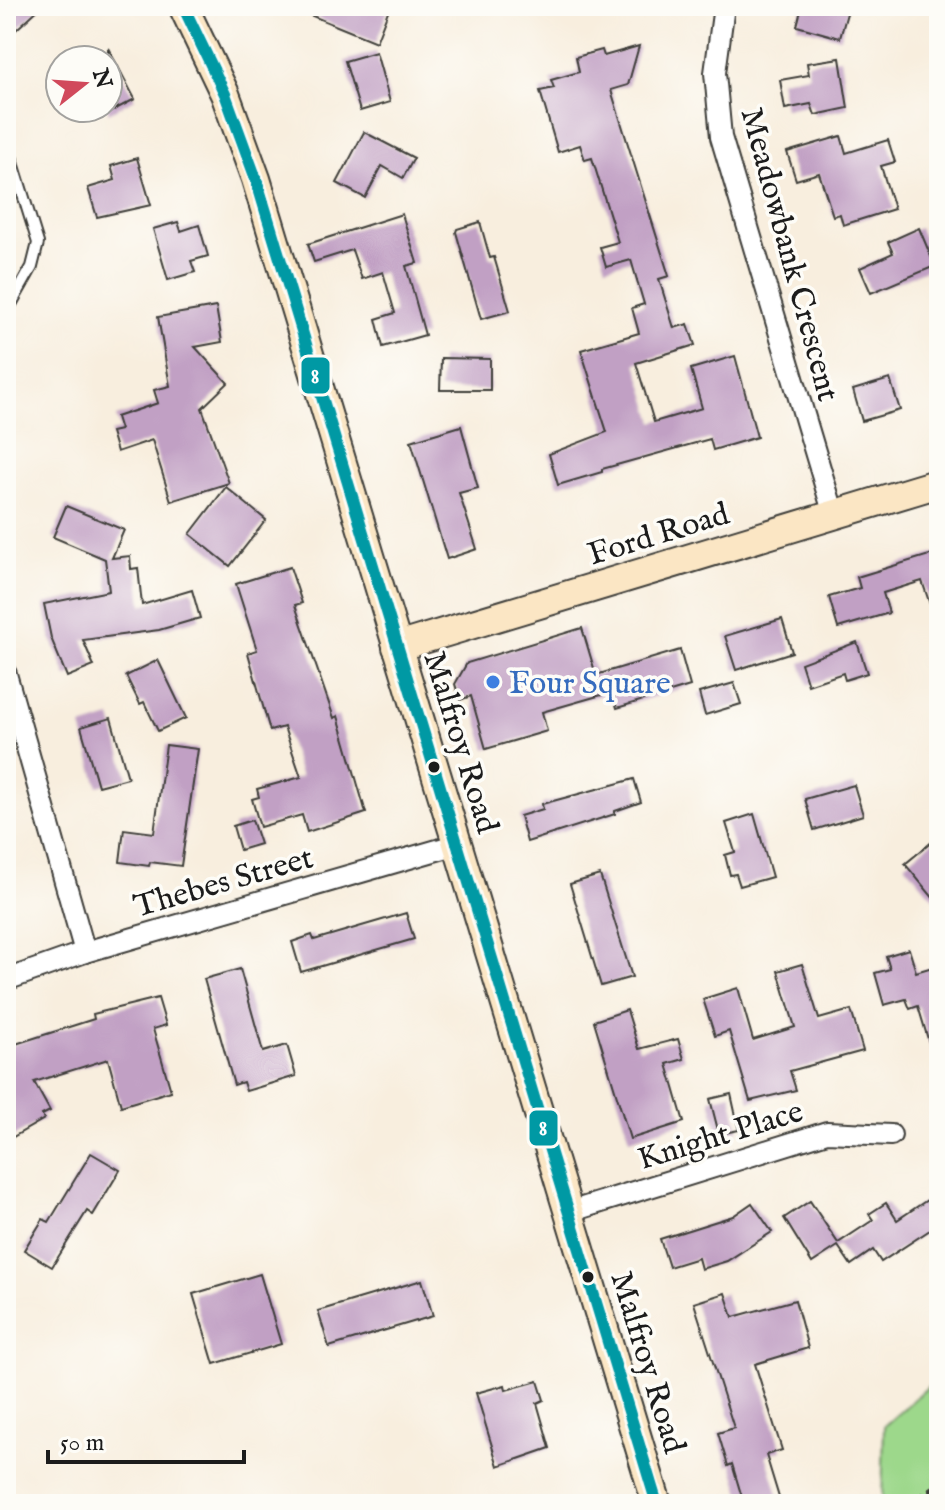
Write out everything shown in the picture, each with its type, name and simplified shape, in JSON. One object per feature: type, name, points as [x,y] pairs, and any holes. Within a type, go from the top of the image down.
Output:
[{"type":"main road","name":"Malfroy Road","points":[[183,6],[225,94],[256,179],[657,1504]]},
{"type":"main road","name":"Ford Road","points":[[397,647],[939,483]]},
{"type":"street","name":"Meadowbank Crescent","points":[[724,6],[715,73],[721,137],[834,515]]},
{"type":"street","points":[[6,674],[85,952]]},
{"type":"street","name":"Thebes Street","points":[[6,980],[85,952],[458,844]]},
{"type":"street","name":"Knight Place","points":[[569,1212],[827,1132],[891,1135]]},
{"type":"lane","points":[[6,140],[38,243],[32,267],[6,313]]},
{"type":"path","points":[[909,1504],[939,1484]]},
{"type":"green space","points":[[939,1377],[939,1504],[882,1504],[884,1426]]},
{"type":"building","points":[[6,6],[42,6],[6,39]]},
{"type":"building","points":[[288,6],[390,6],[376,42]]},
{"type":"building","points":[[802,6],[849,6],[840,38],[797,26]]},
{"type":"building","points":[[639,46],[628,85],[611,90],[669,276],[659,279],[674,328],[688,324],[695,345],[636,363],[654,422],[702,408],[691,369],[735,356],[757,437],[713,450],[710,439],[602,469],[602,472],[558,485],[549,454],[607,432],[581,350],[639,333],[632,308],[644,304],[631,260],[606,267],[600,247],[618,242],[592,158],[585,160],[580,145],[558,152],[540,91],[554,88],[551,80],[579,72],[576,57],[602,50],[604,56]]},
{"type":"building","points":[[376,52],[390,102],[360,111],[345,61]]},
{"type":"building","points":[[840,58],[848,108],[815,115],[811,104],[785,109],[780,80],[809,75],[807,63]]},
{"type":"building","points":[[124,78],[135,99],[124,105]]},
{"type":"building","points":[[364,132],[414,158],[403,178],[382,166],[365,198],[337,183]]},
{"type":"building","points":[[841,136],[846,153],[888,140],[895,162],[881,166],[894,209],[843,225],[840,214],[833,216],[819,173],[796,180],[787,152]]},
{"type":"building","points":[[137,158],[151,205],[97,217],[88,188],[115,180],[111,166]]},
{"type":"building","points":[[402,214],[417,263],[406,266],[425,335],[383,347],[376,319],[395,313],[383,272],[362,279],[352,250],[314,262],[308,244]]},
{"type":"building","points":[[178,222],[181,231],[199,225],[208,256],[191,261],[195,272],[168,280],[153,229]]},
{"type":"building","points":[[480,222],[510,311],[481,319],[456,232]]},
{"type":"building","points":[[919,228],[935,266],[871,293],[860,268],[893,253],[888,242]]},
{"type":"building","points":[[216,307],[222,342],[195,347],[228,383],[202,408],[229,483],[171,501],[152,440],[117,452],[111,432],[120,430],[116,417],[158,403],[154,390],[170,386],[158,317]]},
{"type":"building","points":[[441,358],[490,359],[490,390],[440,390]]},
{"type":"building","points":[[890,379],[900,410],[862,421],[853,390]]},
{"type":"building","points":[[461,426],[478,488],[459,493],[477,549],[447,559],[411,441]]},
{"type":"building","points":[[226,487],[266,520],[230,566],[190,534]]},
{"type":"building","points":[[66,506],[124,530],[112,558],[130,556],[131,569],[138,568],[142,605],[192,590],[200,618],[159,630],[83,640],[94,666],[67,677],[51,638],[44,604],[109,591],[105,559],[53,537]]},
{"type":"building","points":[[939,552],[939,619],[935,619],[922,581],[883,593],[889,613],[838,628],[829,597],[860,588],[857,577]]},
{"type":"building","points":[[290,567],[302,603],[295,605],[334,718],[338,716],[366,813],[307,832],[302,815],[260,827],[252,799],[259,797],[257,789],[301,777],[284,727],[270,731],[248,653],[257,650],[236,584]]},
{"type":"building","points":[[782,619],[792,652],[736,670],[725,636]]},
{"type":"building","points":[[582,628],[596,675],[680,650],[690,686],[617,708],[612,692],[542,712],[547,731],[486,749],[471,696],[460,700],[455,684],[467,663]]},
{"type":"building","points":[[857,642],[867,673],[845,680],[843,673],[808,685],[801,663]]},
{"type":"building","points":[[158,660],[186,718],[158,731],[144,702],[140,704],[126,676]]},
{"type":"building","points":[[734,683],[741,704],[705,715],[699,693]]},
{"type":"building","points":[[111,718],[128,778],[98,786],[81,727]]},
{"type":"building","points":[[166,745],[198,749],[181,866],[120,862],[124,829],[154,833]]},
{"type":"building","points":[[634,779],[641,802],[615,811],[615,814],[527,842],[520,816],[543,809],[542,804]]},
{"type":"building","points":[[854,785],[863,815],[814,830],[805,799]]},
{"type":"building","points":[[754,814],[772,877],[740,886],[736,874],[730,875],[725,855],[735,852],[726,823]]},
{"type":"building","points":[[252,820],[260,844],[240,850],[233,826]]},
{"type":"building","points":[[939,836],[939,905],[905,864]]},
{"type":"building","points":[[600,875],[632,977],[601,986],[570,884]]},
{"type":"building","points":[[406,913],[414,939],[301,972],[292,942],[312,935],[314,940]]},
{"type":"building","points":[[909,949],[916,972],[939,965],[939,1058],[934,1059],[918,1006],[910,1009],[906,999],[884,1005],[875,973],[890,969],[886,956]]},
{"type":"building","points":[[802,964],[819,1019],[851,1010],[863,1051],[790,1071],[796,1090],[750,1101],[729,1031],[715,1036],[703,999],[738,988],[753,1040],[795,1027],[778,971]]},
{"type":"building","points":[[240,969],[263,1052],[287,1045],[296,1076],[246,1091],[243,1082],[234,1085],[204,979]]},
{"type":"building","points":[[158,998],[166,1025],[153,1029],[171,1091],[121,1106],[108,1059],[34,1082],[50,1111],[42,1115],[44,1119],[6,1141],[6,1047],[94,1019],[93,1014]]},
{"type":"building","points":[[627,1010],[639,1049],[678,1039],[684,1059],[667,1064],[684,1122],[630,1139],[594,1021]]},
{"type":"building","points":[[731,1094],[739,1130],[719,1134],[710,1099]]},
{"type":"building","points":[[91,1153],[120,1170],[93,1215],[87,1211],[52,1267],[24,1250],[43,1219],[49,1222]]},
{"type":"building","points":[[939,1192],[939,1224],[881,1262],[873,1250],[851,1265],[838,1246],[812,1263],[784,1218],[810,1201],[838,1243],[873,1220],[869,1214],[886,1203],[897,1220]]},
{"type":"building","points":[[752,1203],[772,1232],[727,1261],[701,1269],[698,1258],[669,1267],[660,1239],[733,1216]]},
{"type":"building","points":[[260,1274],[281,1344],[214,1364],[193,1294]]},
{"type":"building","points":[[422,1280],[433,1316],[329,1347],[318,1311]]},
{"type":"building","points":[[725,1293],[733,1317],[795,1300],[808,1348],[755,1364],[782,1450],[766,1455],[781,1504],[744,1504],[732,1464],[728,1466],[718,1433],[734,1428],[694,1303]]},
{"type":"building","points":[[538,1381],[544,1400],[537,1403],[550,1448],[498,1466],[476,1393],[505,1385],[506,1390]]},
{"type":"transit line","name":"8","points":[[183,6],[225,94],[256,179],[657,1504]]},
{"type":"place","name":"Four Square","points":[[493,682]]}]
